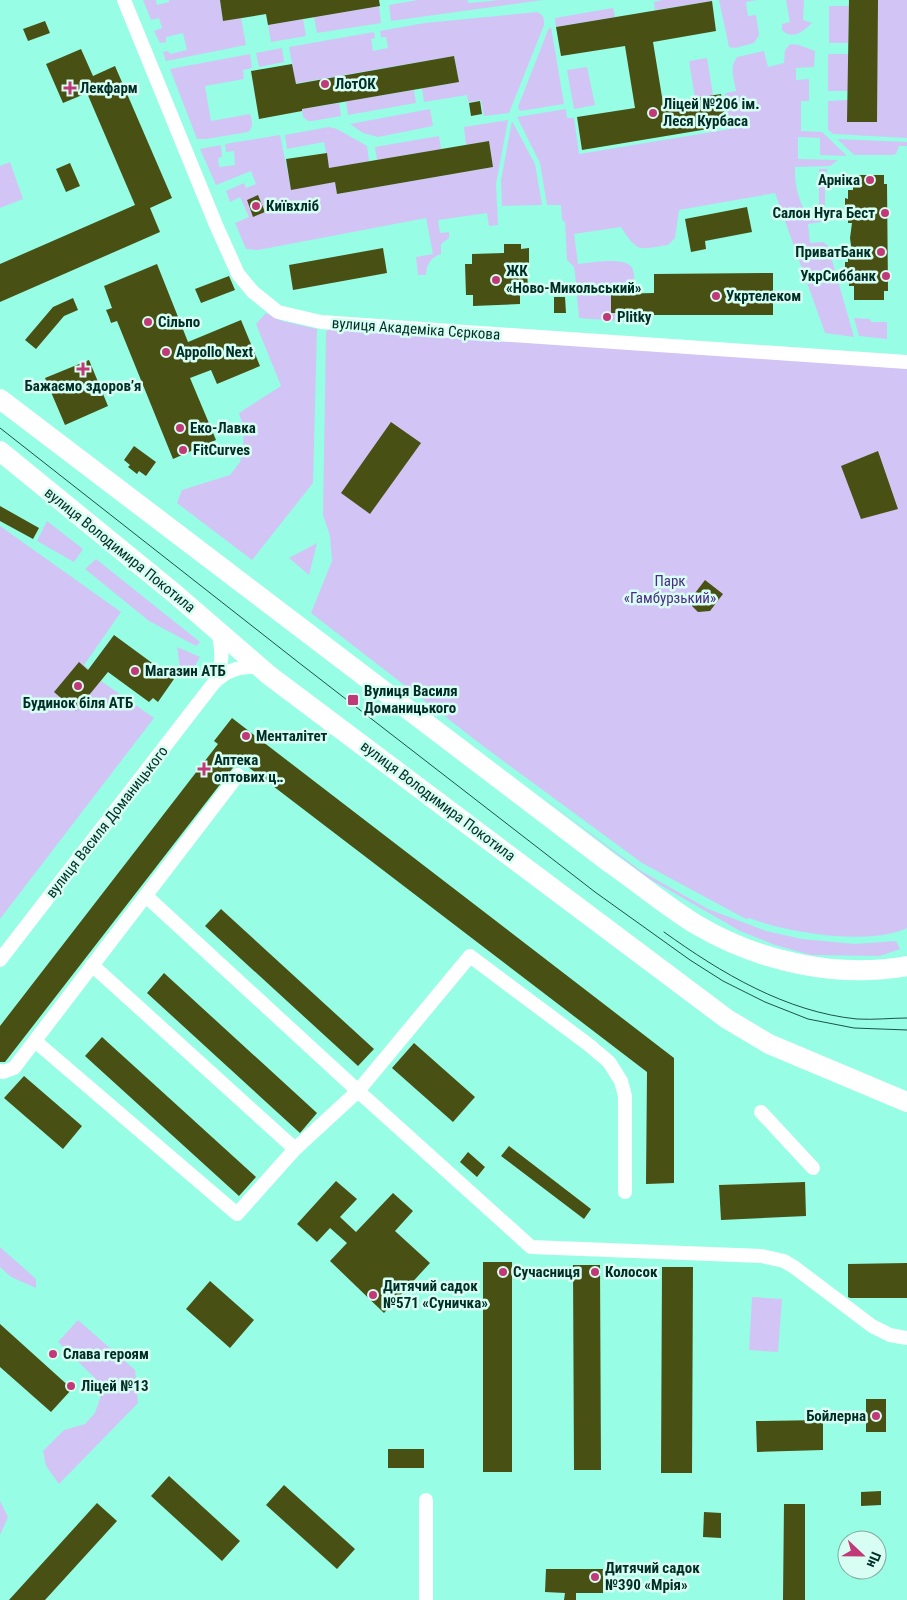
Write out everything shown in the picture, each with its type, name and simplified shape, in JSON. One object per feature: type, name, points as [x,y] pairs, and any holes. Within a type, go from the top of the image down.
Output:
[{"type":"street","name":"вулиця Академіка Сєркова","points":[[124,0],[238,274],[253,292],[278,312],[328,323],[907,362]]},
{"type":"street","points":[[0,399],[594,851],[698,925],[746,948],[810,967],[832,970],[874,970],[907,966]]},
{"type":"street","name":"вулиця Володимира Покотила","points":[[0,452],[174,593],[259,666],[727,1019],[769,1044],[907,1102]]},
{"type":"street","name":"вулиця Василя Доманицького","points":[[213,684],[221,664],[222,646],[218,631]]},
{"type":"street","name":"вулиця Василя Доманицького","points":[[0,960],[213,684],[228,672],[246,666],[259,666]]},
{"type":"street","points":[[0,1071],[3,1072],[14,1068],[238,775]]},
{"type":"street","points":[[146,896],[531,1247],[762,1256],[784,1261],[872,1326],[890,1335],[907,1338]]},
{"type":"street","points":[[35,1041],[237,1214],[295,1149],[358,1091],[470,956],[609,1062],[621,1081],[625,1096],[625,1192]]},
{"type":"street","points":[[92,965],[295,1149]]},
{"type":"street","points":[[761,1112],[813,1168]]},
{"type":"street","points":[[426,1500],[426,1600]]},
{"type":"green space","points":[[143,0],[156,0],[157,5],[169,2],[169,0],[220,0],[223,21],[241,18],[246,45],[166,61],[163,52],[168,51],[170,54],[187,50],[183,33],[166,37],[166,42],[160,43],[154,31],[162,28],[159,18],[151,20]]},
{"type":"green space","points":[[418,0],[467,0],[469,3],[500,0],[543,0],[391,21],[389,5]]},
{"type":"green space","points":[[662,0],[712,1],[655,10],[654,2]]},
{"type":"green space","points":[[719,0],[758,0],[746,2],[748,16],[756,15],[759,35],[754,43],[735,48],[729,47]]},
{"type":"green space","points":[[786,0],[804,0],[803,20],[812,23],[798,34],[790,35],[782,30],[782,24],[790,22]]},
{"type":"green space","points":[[878,0],[907,0],[907,138],[833,134],[828,130],[828,101],[848,100]]},
{"type":"green space","points":[[379,6],[381,23],[317,33],[314,17]]},
{"type":"green space","points":[[829,6],[849,6],[848,43],[829,43]]},
{"type":"green space","points":[[613,8],[615,17],[556,27],[555,18]]},
{"type":"green space","points":[[537,12],[543,17],[544,25],[509,113],[484,116],[481,100],[468,102],[467,95],[424,102],[422,88],[459,82],[454,56],[298,83],[296,85],[289,47],[374,32],[375,38],[371,39],[373,51],[388,48],[386,37],[381,37],[380,31],[425,23]]},
{"type":"green space","points":[[303,19],[306,36],[271,42],[268,25]]},
{"type":"green space","points":[[551,27],[564,104],[520,111],[518,107],[548,30]]},
{"type":"green space","points":[[790,44],[815,51],[814,67],[796,68],[796,80],[809,79],[809,101],[801,101],[801,131],[822,132],[847,156],[820,155],[820,138],[798,137],[798,159],[838,160],[830,166],[795,167],[796,187],[807,217],[825,216],[821,222],[808,224],[810,243],[823,242],[828,246],[854,337],[825,333],[775,193],[679,210],[675,238],[668,245],[640,248],[631,242],[621,227],[574,234],[578,264],[617,261],[630,265],[633,270],[634,279],[634,294],[611,294],[611,313],[632,313],[632,322],[579,318],[574,267],[567,260],[565,222],[562,220],[561,205],[547,205],[540,163],[517,117],[566,109],[567,118],[574,118],[579,154],[730,129],[725,93],[736,91],[733,65],[737,57],[764,51],[768,67],[784,63],[785,50]]},
{"type":"green space","points":[[282,48],[284,62],[259,67],[256,53]]},
{"type":"green space","points":[[250,54],[252,68],[243,70],[244,79],[205,86],[211,121],[250,114],[252,124],[250,130],[248,132],[197,139],[170,69]]},
{"type":"green space","points":[[828,54],[848,54],[848,91],[828,91]]},
{"type":"green space","points":[[707,58],[713,95],[695,98],[689,61]]},
{"type":"green space","points":[[587,67],[595,105],[574,109],[567,70]]},
{"type":"green space","points":[[414,90],[416,103],[348,115],[346,101]]},
{"type":"green space","points":[[339,103],[341,116],[312,121],[308,121],[303,117],[302,109]]},
{"type":"green space","points":[[430,109],[433,126],[378,137],[363,133],[350,124]]},
{"type":"green space","points":[[508,120],[496,184],[498,225],[489,226],[487,213],[438,220],[440,233],[449,232],[449,238],[441,244],[441,254],[434,257],[430,262],[426,275],[418,275],[416,257],[433,254],[426,218],[258,250],[246,249],[235,223],[249,217],[240,197],[230,202],[226,191],[244,183],[246,188],[256,184],[251,171],[216,185],[200,149],[221,145],[222,157],[218,158],[219,167],[235,165],[234,151],[226,152],[225,144],[280,135],[291,189],[335,182],[337,194],[493,167],[489,141],[466,145],[464,127]]},
{"type":"green space","points":[[512,121],[535,164],[542,205],[502,206],[501,180]]},
{"type":"green space","points":[[329,127],[337,129],[367,146],[369,161],[329,169],[324,142],[287,149],[285,135]]},
{"type":"green space","points":[[439,136],[441,149],[377,160],[375,147]]},
{"type":"green space","points":[[837,139],[907,142],[907,146],[899,146],[896,154],[892,155],[854,155]]},
{"type":"green space","points":[[10,162],[23,199],[0,208],[0,166]]},
{"type":"green space","points":[[819,169],[828,169],[825,174],[825,212],[816,213],[816,205],[819,205]]},
{"type":"green space","points":[[266,313],[282,321],[317,329],[313,483],[252,560],[177,503],[182,490],[230,475],[240,462],[243,447],[244,429],[239,413],[281,386],[256,324]]},
{"type":"green space","points":[[854,318],[870,319],[871,322],[887,322],[887,339],[859,336]]},
{"type":"green space","name":"Парк «Гамбурзький»","points":[[330,327],[907,367],[907,928],[891,933],[851,937],[806,933],[749,918],[746,919],[642,863],[487,749],[311,613],[332,561],[330,536],[323,515],[326,332]]},
{"type":"green space","points":[[47,521],[83,549],[74,562],[37,541]]},
{"type":"green space","points":[[0,526],[121,612],[84,665],[101,681],[154,718],[0,919]]},
{"type":"green space","points":[[317,543],[309,575],[289,558]]},
{"type":"green space","points":[[96,559],[200,642],[196,646],[149,621],[85,569]]},
{"type":"green space","points":[[177,647],[200,657],[188,679],[181,674]]},
{"type":"green space","points":[[537,793],[641,871],[708,909],[766,931],[802,939],[855,944],[896,941],[900,949],[880,956],[811,955],[775,945],[740,931],[648,878]]},
{"type":"green space","points":[[0,1247],[36,1279],[36,1288],[11,1277],[0,1267]]},
{"type":"green space","points":[[752,1297],[782,1299],[778,1352],[749,1350]]},
{"type":"green space","points":[[78,1320],[135,1370],[138,1403],[59,1484],[46,1466],[43,1451],[64,1430],[85,1424],[95,1413],[104,1387],[58,1342]]},
{"type":"green space","points":[[0,1501],[8,1517],[0,1535]]},
{"type":"building","points":[[220,0],[379,0],[380,6],[268,25],[266,14],[223,21]]},
{"type":"building","points":[[849,0],[878,0],[877,122],[847,122]]},
{"type":"building","points":[[712,1],[716,31],[653,42],[663,103],[721,94],[726,126],[582,150],[577,117],[635,108],[625,46],[561,56],[556,27]]},
{"type":"building","points":[[45,21],[50,33],[28,41],[23,29]]},
{"type":"building","points":[[81,49],[93,76],[115,66],[172,198],[150,208],[160,232],[0,302],[0,264],[135,205],[87,93],[63,103],[46,64]]},
{"type":"building","points":[[454,56],[459,82],[302,109],[302,111],[259,119],[251,71],[292,64],[296,84]]},
{"type":"building","points":[[480,101],[482,114],[471,116],[469,103]]},
{"type":"building","points":[[489,141],[493,167],[337,194],[335,182],[291,190],[286,159],[327,153],[329,168]]},
{"type":"building","points":[[70,163],[80,186],[66,192],[56,169]]},
{"type":"building","points":[[853,175],[884,175],[884,184],[887,184],[888,291],[884,291],[884,300],[854,300],[854,286],[849,286],[849,279],[845,279],[845,262],[848,262],[848,253],[852,253],[850,238],[852,223],[848,223],[848,215],[845,215],[845,198],[848,199],[848,190],[853,190]]},
{"type":"building","name":"Київхліб","points":[[258,195],[265,212],[253,217],[247,200]]},
{"type":"building","points":[[747,207],[752,232],[705,241],[706,249],[691,252],[685,219]]},
{"type":"building","name":"ЖК «Ново-Микольський»","points":[[504,244],[521,244],[521,249],[529,248],[529,268],[527,269],[528,291],[520,292],[520,304],[473,306],[473,295],[466,295],[465,264],[472,264],[472,254],[504,253]]},
{"type":"building","points":[[383,248],[387,273],[293,290],[289,265]]},
{"type":"building","points":[[157,264],[188,342],[241,320],[260,366],[217,384],[211,370],[190,378],[216,440],[173,459],[117,321],[111,323],[106,310],[112,308],[104,286]]},
{"type":"building","points":[[773,273],[773,315],[611,313],[611,294],[654,293],[654,274]]},
{"type":"building","points":[[229,276],[235,290],[201,303],[195,289]]},
{"type":"building","points":[[554,297],[565,297],[566,313],[554,313]]},
{"type":"building","points":[[73,298],[78,310],[64,316],[36,349],[25,340],[53,307]]},
{"type":"building","points":[[89,360],[108,406],[65,425],[45,378]]},
{"type":"building","points":[[391,422],[421,443],[370,514],[341,493]]},
{"type":"building","points":[[134,446],[156,462],[146,476],[139,471],[137,474],[128,467],[130,465],[124,460]]},
{"type":"building","points":[[878,451],[898,509],[861,519],[841,466]]},
{"type":"building","points":[[0,506],[39,528],[33,539],[0,521]]},
{"type":"building","points":[[705,580],[723,594],[710,611],[698,612],[692,606],[692,597]]},
{"type":"building","name":"Магазин АТБ","points":[[114,635],[174,679],[158,702],[153,698],[149,702],[108,672],[76,711],[54,692],[79,662],[88,670]]},
{"type":"building","points":[[232,718],[674,1058],[674,1183],[646,1184],[647,1072],[239,760],[5,1062],[0,1062],[0,1026],[218,744],[214,741]]},
{"type":"building","points":[[221,909],[374,1049],[358,1066],[205,926]]},
{"type":"building","points":[[164,973],[317,1113],[300,1133],[147,993]]},
{"type":"building","points":[[102,1037],[256,1177],[239,1196],[85,1056]]},
{"type":"building","points":[[414,1043],[475,1097],[453,1122],[392,1068]]},
{"type":"building","points":[[24,1076],[82,1126],[63,1149],[4,1098]]},
{"type":"building","points":[[509,1146],[591,1209],[584,1219],[501,1156]]},
{"type":"building","points":[[468,1152],[485,1167],[477,1177],[460,1162]]},
{"type":"building","points":[[336,1181],[357,1199],[340,1217],[356,1232],[393,1193],[413,1211],[395,1231],[430,1263],[384,1313],[330,1261],[347,1243],[330,1228],[317,1242],[297,1224]]},
{"type":"building","points":[[805,1182],[806,1216],[721,1220],[719,1185]]},
{"type":"building","points":[[483,1262],[512,1262],[512,1472],[483,1472]]},
{"type":"building","points":[[907,1263],[907,1298],[848,1297],[848,1264]]},
{"type":"building","points":[[573,1265],[600,1265],[601,1470],[574,1470]]},
{"type":"building","points":[[662,1267],[693,1267],[692,1473],[661,1473]]},
{"type":"building","points":[[210,1281],[254,1320],[230,1348],[186,1309]]},
{"type":"building","points":[[0,1324],[72,1389],[51,1412],[0,1367]]},
{"type":"building","name":"Бойлерна","points":[[866,1399],[886,1399],[886,1432],[866,1432]]},
{"type":"building","points":[[823,1420],[823,1450],[757,1452],[756,1421]]},
{"type":"building","points":[[388,1449],[424,1449],[424,1468],[388,1468]]},
{"type":"building","points":[[169,1476],[240,1541],[222,1561],[151,1496]]},
{"type":"building","points":[[284,1485],[355,1549],[337,1569],[266,1505]]},
{"type":"building","points":[[881,1491],[881,1505],[861,1506],[861,1492]]},
{"type":"building","points":[[97,1503],[117,1521],[45,1600],[9,1600]]},
{"type":"building","points":[[784,1504],[805,1504],[805,1600],[783,1600]]},
{"type":"building","points":[[704,1512],[721,1513],[721,1538],[703,1537]]},
{"type":"building","points":[[546,1569],[603,1569],[603,1593],[576,1593],[576,1600],[564,1600],[565,1593],[545,1592]]},
{"type":"tram line","points":[[0,428],[595,892],[690,960],[723,981],[765,1002],[808,1019],[854,1028],[907,1030]]},
{"type":"tram line","points":[[664,932],[731,976],[780,999],[805,1008],[857,1019],[907,1018]]},
{"type":"place","name":"ЛотОК","points":[[325,84]]},
{"type":"place","name":"Лекфарм","points":[[70,88]]},
{"type":"place","name":"Ліцей №206 ім. Леся Курбаса","points":[[653,113]]},
{"type":"place","name":"Арніка","points":[[870,180]]},
{"type":"place","name":"Київхліб","points":[[256,206]]},
{"type":"place","name":"Салон Нуга Бест","points":[[885,213]]},
{"type":"place","name":"ПриватБанк","points":[[881,252]]},
{"type":"place","name":"УкрСиббанк","points":[[886,276]]},
{"type":"place","name":"ЖК «Ново-Микольський»","points":[[496,280]]},
{"type":"place","name":"Укртелеком","points":[[716,296]]},
{"type":"place","name":"Plitky","points":[[607,317]]},
{"type":"place","name":"Сільпо","points":[[148,322]]},
{"type":"place","name":"Appollo Next","points":[[166,352]]},
{"type":"place","name":"Бажаємо здоровʼя","points":[[83,369]]},
{"type":"place","name":"Еко-Лавка","points":[[180,428]]},
{"type":"place","name":"FitCurves","points":[[183,450]]},
{"type":"place","name":"Магазин АТБ","points":[[135,671]]},
{"type":"place","name":"Будинок біля АТБ","points":[[78,686]]},
{"type":"place","name":"Вулиця Василя Доманицького","points":[[353,700]]},
{"type":"place","name":"Менталітет","points":[[246,736]]},
{"type":"place","name":"Аптека оптових ц‥","points":[[204,769]]},
{"type":"place","name":"Сучасниця","points":[[503,1272]]},
{"type":"place","name":"Колосок","points":[[595,1272]]},
{"type":"place","name":"Дитячий садок №571 «Суничка»","points":[[373,1295]]},
{"type":"place","name":"Слава героям","points":[[53,1354]]},
{"type":"place","name":"Ліцей №13","points":[[71,1386]]},
{"type":"place","name":"Бойлерна","points":[[876,1416]]},
{"type":"place","name":"Дитячий садок №390 «Мрія»","points":[[595,1577]]}]
